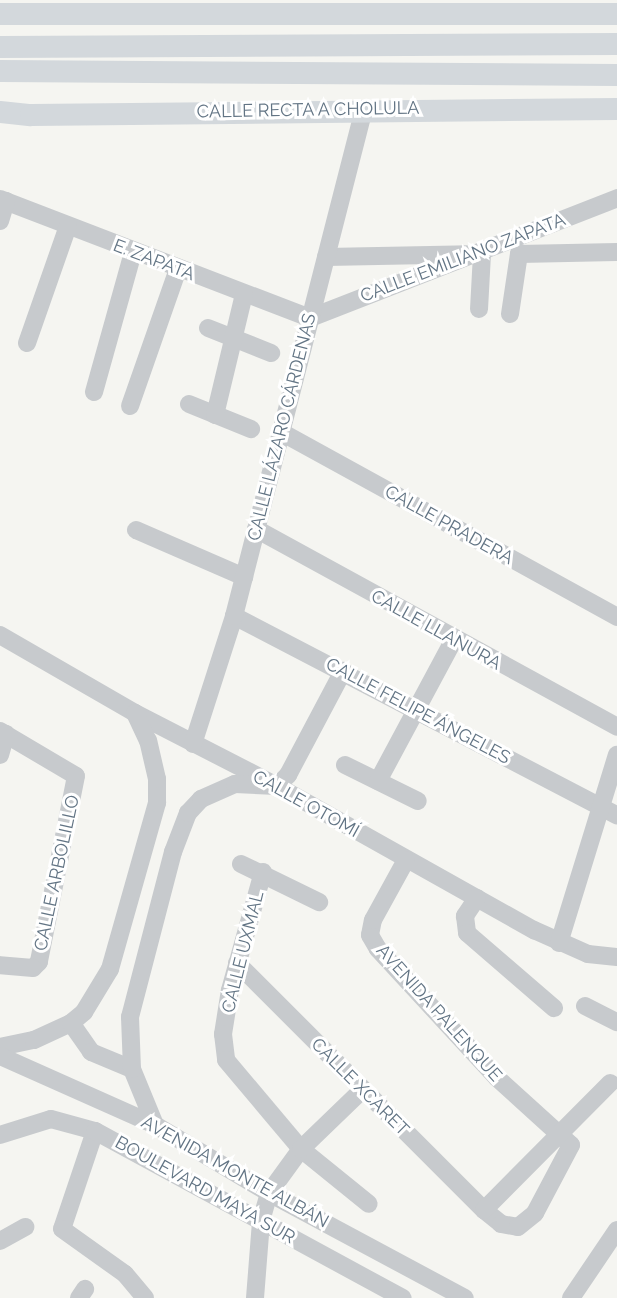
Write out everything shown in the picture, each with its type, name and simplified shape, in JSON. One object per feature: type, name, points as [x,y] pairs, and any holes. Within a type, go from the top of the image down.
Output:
[{"type":"main road","points":[[0,14],[189,15],[393,8],[584,7],[617,14]]},
{"type":"main road","points":[[393,8],[445,45]]},
{"type":"main road","points":[[65,46],[189,15]]},
{"type":"main road","points":[[0,47],[617,44]]},
{"type":"main road","name":"CALLE RECTA A CHOLULA","points":[[0,71],[617,75]]},
{"type":"main road","points":[[0,101],[31,115]]},
{"type":"main road","name":"CALLE RECTA A CHOLULA","points":[[0,112],[31,115],[364,109],[617,109]]},
{"type":"street","name":"CALLE LÁZARO CÁRDENAS","points":[[193,744],[234,616],[364,109]]},
{"type":"street","name":"CALLE EMILIANO ZAPATA","points":[[310,318],[617,198]]},
{"type":"street","points":[[0,221],[3,200]]},
{"type":"street","name":"E. ZAPATA","points":[[3,200],[178,270],[310,318]]},
{"type":"street","points":[[27,343],[68,226]]},
{"type":"street","points":[[94,392],[133,252]]},
{"type":"street","points":[[510,314],[519,254],[617,252]]},
{"type":"street","points":[[326,257],[477,254],[479,309]]},
{"type":"street","points":[[130,406],[178,270]]},
{"type":"street","points":[[214,415],[244,294]]},
{"type":"street","points":[[208,328],[271,353]]},
{"type":"street","points":[[189,404],[251,429]]},
{"type":"street","name":"CALLE PRADERA","points":[[281,432],[617,617]]},
{"type":"street","name":"CALLE LLANURA","points":[[256,529],[453,641],[617,728]]},
{"type":"street","points":[[136,530],[244,577]]},
{"type":"street","name":"CALLE FELIPE ÁNGELES","points":[[234,616],[609,810]]},
{"type":"street","name":"CALLE OTOMÍ","points":[[0,635],[135,713],[277,786],[406,860],[559,943],[588,954],[617,957]]},
{"type":"street","points":[[378,781],[453,641]]},
{"type":"street","points":[[155,1125],[132,1069],[130,1017],[173,852],[188,813],[201,800],[235,784],[277,786],[288,775],[343,671]]},
{"type":"street","points":[[0,1047],[34,1041],[70,1023],[98,993],[110,969],[153,824],[157,779],[148,741],[135,713]]},
{"type":"street","points":[[0,755],[3,733]]},
{"type":"street","name":"CALLE ARBOLILLO","points":[[0,965],[33,968],[39,962],[75,776],[3,733]]},
{"type":"street","points":[[559,943],[609,810],[617,755]]},
{"type":"street","points":[[345,765],[418,801]]},
{"type":"street","name":"AVENIDA PALENQUE","points":[[406,860],[373,920],[370,935],[378,949],[497,1078],[565,1140]]},
{"type":"street","points":[[241,864],[263,872],[319,902]]},
{"type":"street","name":"CALLE UXMAL","points":[[263,872],[237,963],[223,1034],[226,1060],[301,1149],[369,1204]]},
{"type":"street","points":[[477,897],[465,916],[467,933],[554,1008]]},
{"type":"street","name":"CALLE XCARET","points":[[237,963],[484,1210],[507,1226],[518,1227],[529,1220],[565,1140]]},
{"type":"street","points":[[585,1006],[617,1022]]},
{"type":"street","points":[[70,1023],[91,1052],[132,1069]]},
{"type":"street","name":"AVENIDA MONTE ALBÁN","points":[[0,1056],[155,1125],[269,1193],[465,1298]]},
{"type":"street","points":[[484,1210],[565,1140],[610,1083]]},
{"type":"street","points":[[255,1298],[261,1221],[269,1193],[301,1149],[362,1090]]},
{"type":"street","name":"BOULEVARD MAYA SUR","points":[[0,1135],[51,1119],[95,1131],[403,1298]]},
{"type":"street","points":[[95,1131],[62,1229],[125,1274],[145,1298]]},
{"type":"street","points":[[0,1241],[25,1227]]},
{"type":"street","points":[[573,1297],[617,1230]]}]
